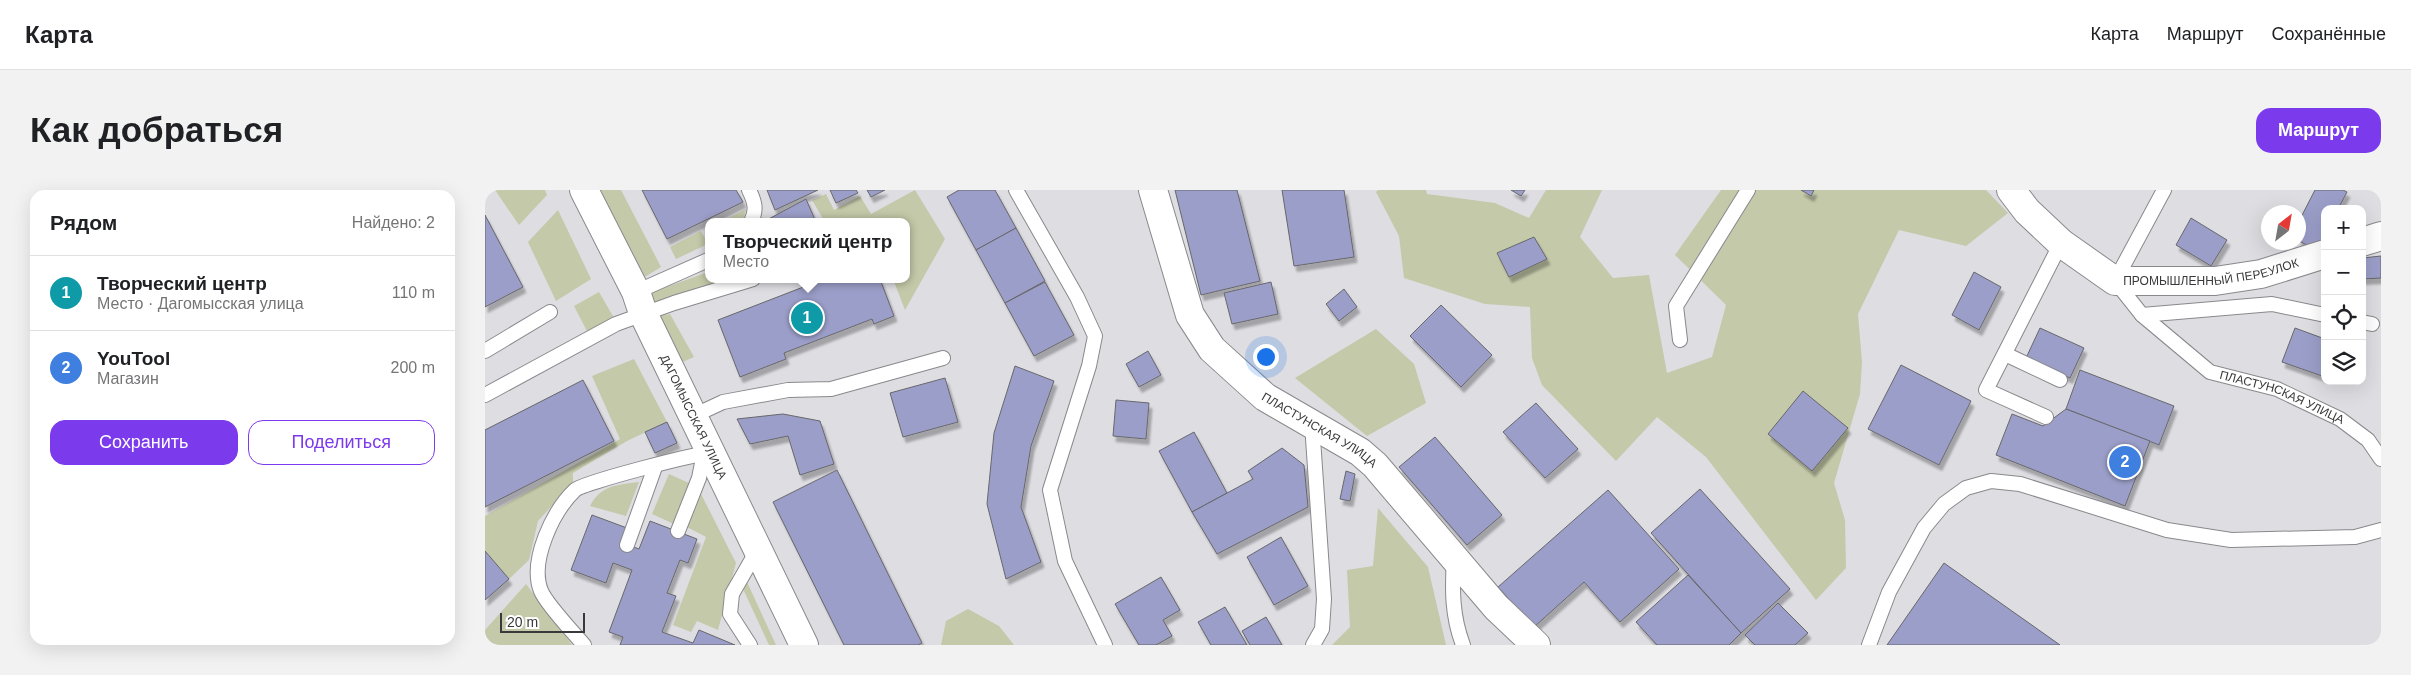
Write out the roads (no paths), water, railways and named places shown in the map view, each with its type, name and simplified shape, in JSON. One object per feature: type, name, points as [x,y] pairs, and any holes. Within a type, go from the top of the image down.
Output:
[{"type":"street","name":"ДАГОМЫССКАЯ УЛИЦА","points":[[583,190],[640,302],[693,416],[707,453],[758,549],[804,645]]},
{"type":"street","name":"ПЛАСТУНСКАЯ УЛИЦА","points":[[1153,190],[1190,315],[1212,349],[1265,398],[1360,452],[1375,465],[1496,607],[1536,645]]},
{"type":"street","name":"ПРОМЫШЛЕННЫЙ ПЕРЕУЛОК","points":[[2011,190],[2027,211],[2061,244],[2115,280],[2215,281],[2261,274],[2321,255]]},
{"type":"street","points":[[2366,241],[2381,236]]},
{"type":"lane","points":[[749,190],[754,199],[756,213],[753,218]]},
{"type":"lane","points":[[1016,190],[1077,297],[1095,336],[1089,366],[1050,490],[1065,561],[1105,645]]},
{"type":"lane","points":[[1680,340],[1676,306],[1748,190]]},
{"type":"lane","points":[[2115,280],[2164,190]]},
{"type":"lane","points":[[2046,417],[1986,390],[2061,244]]},
{"type":"lane","points":[[485,395],[616,324],[640,302],[705,262]]},
{"type":"lane","name":"ПЛАСТУНСКАЯ УЛИЦА","points":[[2115,280],[2142,315],[2210,372],[2277,390],[2340,419],[2368,440],[2381,459]]},
{"type":"lane","points":[[640,302],[733,283]]},
{"type":"lane","points":[[2142,315],[2273,304],[2321,314]]},
{"type":"lane","points":[[485,351],[551,312]]},
{"type":"lane","points":[[2005,354],[2060,380]]},
{"type":"lane","points":[[693,416],[723,402],[788,390],[831,389],[943,358]]},
{"type":"lane","points":[[1312,424],[1324,599],[1322,629],[1313,645]]},
{"type":"lane","points":[[2368,440],[2381,445]]},
{"type":"lane","points":[[584,645],[541,591],[537,568],[540,551],[551,525],[575,489],[599,480],[707,453]]},
{"type":"lane","points":[[678,531],[707,453]]},
{"type":"lane","points":[[627,545],[655,467]]},
{"type":"lane","points":[[1869,645],[1889,592],[1923,528],[1944,504],[1966,488],[1991,481],[2020,484],[2167,530],[2231,540],[2355,537],[2381,530]]},
{"type":"lane","points":[[750,645],[730,614],[732,594],[758,549]]},
{"type":"lane","points":[[1454,558],[1452,601],[1455,625],[1463,645]]},
{"type":"place","name":"Творческий центр","points":[[807,318]]},
{"type":"place","name":"YouTool","points":[[2125,462]]}]
